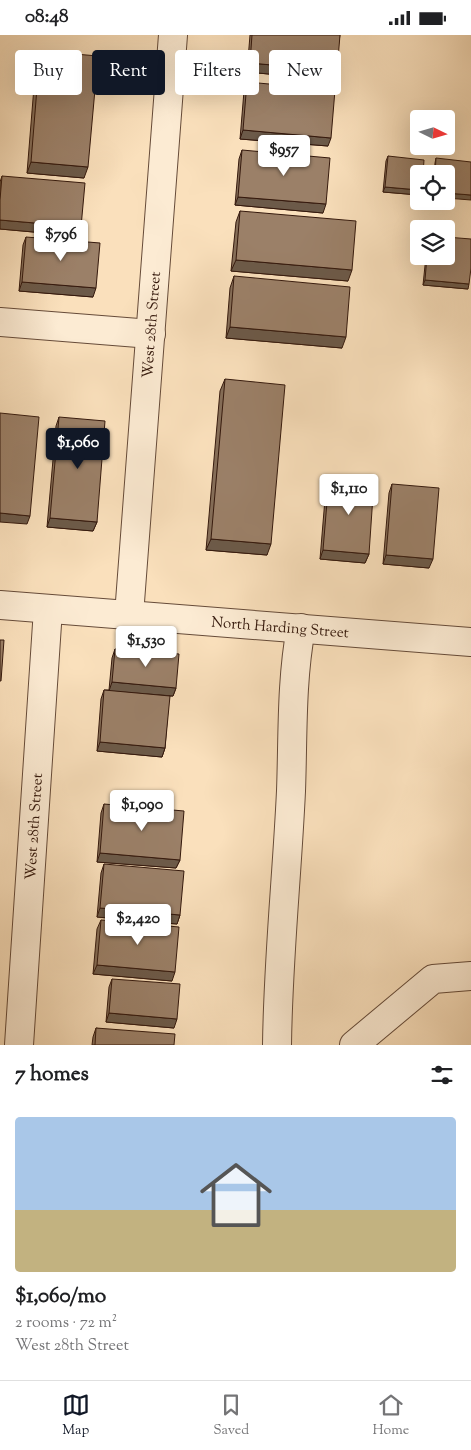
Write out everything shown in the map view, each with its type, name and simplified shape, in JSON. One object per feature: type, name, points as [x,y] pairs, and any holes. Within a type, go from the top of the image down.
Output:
[{"type":"street","name":"West 28th Street","points":[[129,615],[173,35]]},
{"type":"street","points":[[0,322],[151,334]]},
{"type":"street","name":"North Harding Street","points":[[0,605],[471,642]]},
{"type":"street","name":"West 28th Street","points":[[19,1045],[48,609]]},
{"type":"street","points":[[277,1045],[278,983],[291,792],[296,659],[301,629]]},
{"type":"street","points":[[354,1045],[433,979],[471,976]]},
{"type":"building","points":[[252,35],[340,35],[339,50],[269,50],[269,65],[259,64],[259,50],[251,50]]},
{"type":"building","points":[[82,55],[92,55],[92,95],[94,95],[88,167],[31,162],[36,95],[82,95]]},
{"type":"building","points":[[259,83],[269,84],[269,95],[335,95],[331,138],[243,130],[246,95],[259,95]]},
{"type":"building","points":[[242,150],[330,158],[326,204],[238,197]]},
{"type":"building","points":[[388,156],[424,160],[424,165],[410,165],[410,189],[385,187]]},
{"type":"building","points":[[436,158],[471,162],[471,195],[455,194],[455,165],[436,165]]},
{"type":"building","points":[[2,176],[85,183],[81,227],[0,220]]},
{"type":"building","points":[[240,211],[356,221],[352,270],[236,260]]},
{"type":"building","points":[[26,237],[100,243],[96,288],[22,282]]},
{"type":"building","points":[[455,238],[471,239],[469,284],[425,280],[426,265],[455,265]]},
{"type":"building","points":[[234,276],[350,287],[346,337],[230,327]]},
{"type":"building","points":[[225,379],[285,385],[271,544],[211,539]]},
{"type":"building","points":[[0,413],[39,417],[30,516],[0,513]]},
{"type":"building","points":[[59,417],[105,421],[97,522],[50,518]]},
{"type":"building","points":[[329,478],[374,481],[369,554],[323,550]]},
{"type":"building","points":[[392,484],[439,488],[433,559],[386,555]]},
{"type":"building","points":[[0,640],[4,640],[1,681],[0,681]]},
{"type":"building","points":[[115,649],[179,654],[176,688],[112,682]]},
{"type":"building","points":[[104,690],[170,696],[165,748],[100,742]]},
{"type":"building","points":[[104,804],[184,811],[180,860],[100,853]]},
{"type":"building","points":[[104,864],[184,871],[180,915],[100,908]]},
{"type":"building","points":[[101,920],[179,927],[175,972],[97,965]]},
{"type":"building","points":[[112,979],[180,984],[177,1019],[109,1013]]},
{"type":"building","points":[[96,1028],[175,1034],[174,1045],[95,1045]]}]
